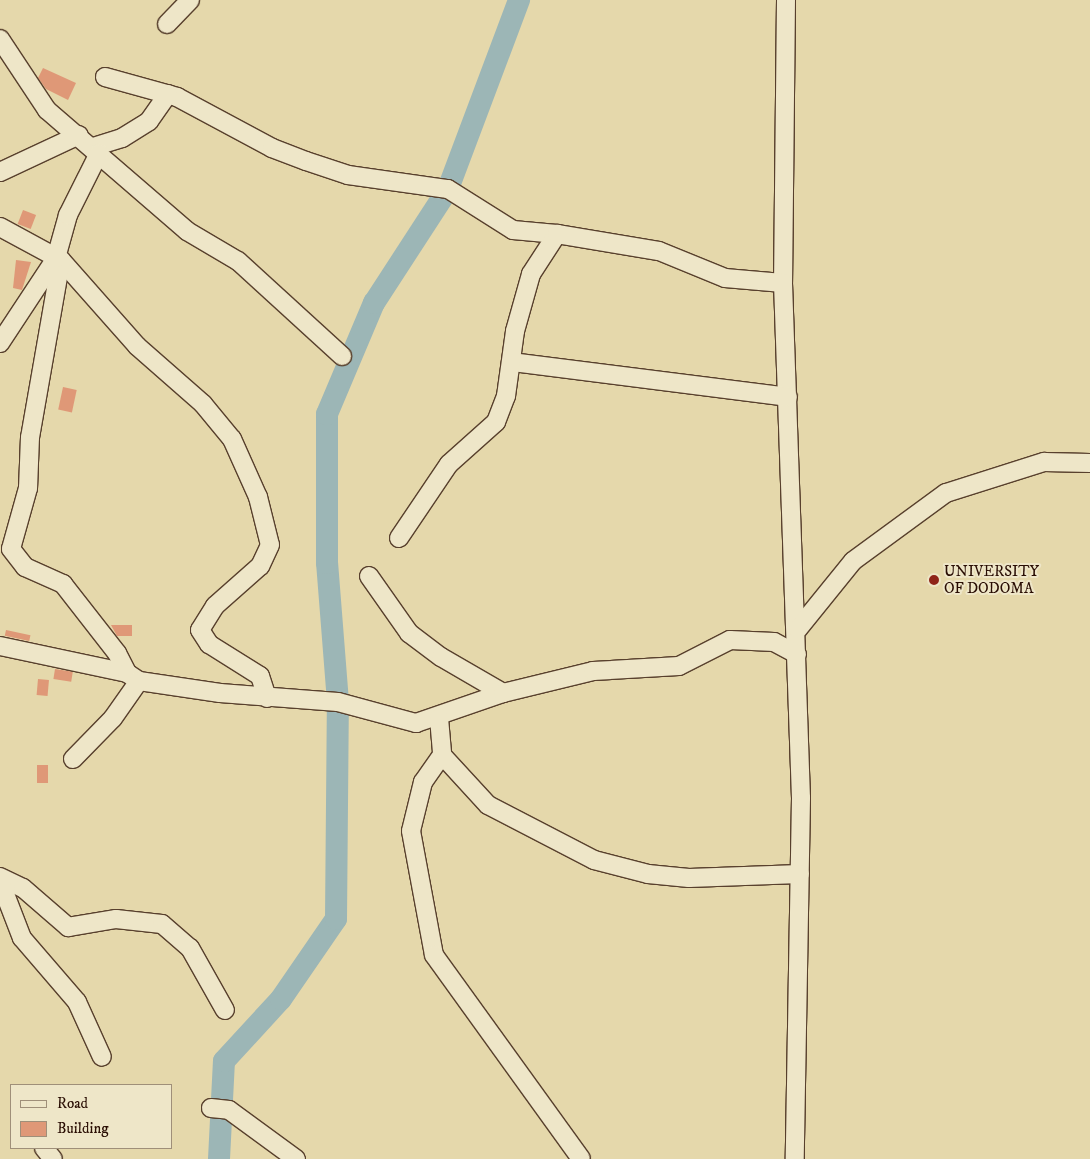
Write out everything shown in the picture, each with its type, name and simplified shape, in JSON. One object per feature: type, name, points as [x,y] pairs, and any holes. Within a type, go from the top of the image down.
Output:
[{"type":"street","points":[[167,24],[190,0]]},
{"type":"street","points":[[786,0],[783,283],[798,629],[800,874],[795,1159]]},
{"type":"street","points":[[0,39],[33,92],[79,135],[187,231],[238,261],[342,356]]},
{"type":"street","points":[[105,77],[168,94],[306,162],[348,175],[448,189],[512,230],[557,234],[659,251],[726,278],[783,283]]},
{"type":"street","points":[[133,677],[117,653],[63,584],[25,566],[5,546],[28,488],[30,437],[58,259],[68,215],[96,150],[122,138],[149,120],[168,94]]},
{"type":"street","points":[[0,172],[79,135]]},
{"type":"street","points":[[0,227],[58,259],[137,346],[203,404],[232,439],[258,497],[270,545],[260,566],[215,606],[200,630],[209,644],[260,676],[267,698]]},
{"type":"street","points":[[399,538],[449,464],[496,422],[512,362],[514,331],[531,274],[557,234]]},
{"type":"street","points":[[0,343],[58,259]]},
{"type":"street","points":[[512,362],[788,397]]},
{"type":"street","points":[[798,629],[853,561],[946,493],[1044,462],[1090,463]]},
{"type":"street","points":[[369,576],[409,633],[441,657],[503,693]]},
{"type":"street","points":[[0,646],[133,677],[267,698],[338,702],[416,723],[439,718],[503,693],[612,668],[679,666],[730,640],[774,642],[797,654]]},
{"type":"street","points":[[74,759],[113,718],[133,677]]},
{"type":"street","points":[[439,718],[442,756],[488,805],[594,860],[648,874],[689,878],[800,874]]},
{"type":"street","points":[[442,756],[424,782],[411,832],[434,955],[581,1159]]},
{"type":"street","points":[[0,879],[23,888],[68,926],[116,919],[162,924],[190,948],[225,1010]]},
{"type":"street","points":[[0,879],[22,938],[77,1002],[102,1057]]},
{"type":"street","points":[[218,1108],[296,1159]]},
{"type":"street","points":[[45,1149],[53,1159]]},
{"type":"building","points":[[43,68],[76,83],[68,100],[46,89],[38,78]]},
{"type":"building","points":[[23,210],[36,215],[31,229],[18,224]]},
{"type":"building","points":[[16,260],[31,262],[22,290],[13,288]]},
{"type":"building","points":[[63,387],[77,390],[72,412],[58,409]]},
{"type":"building","points":[[111,625],[132,625],[132,636],[117,636]]},
{"type":"building","points":[[6,630],[30,635],[29,641],[5,636]]},
{"type":"building","points":[[55,669],[73,672],[71,682],[53,679]]},
{"type":"building","points":[[38,679],[49,680],[48,696],[37,695]]},
{"type":"building","points":[[37,765],[48,765],[48,783],[37,783]]},
{"type":"waterway","points":[[219,1159],[224,1061],[281,999],[336,919],[338,702],[327,563],[327,414],[374,303],[448,189],[519,0]]},
{"type":"place","name":"UNIVERSITY OF DODOMA","points":[[934,580]]}]
